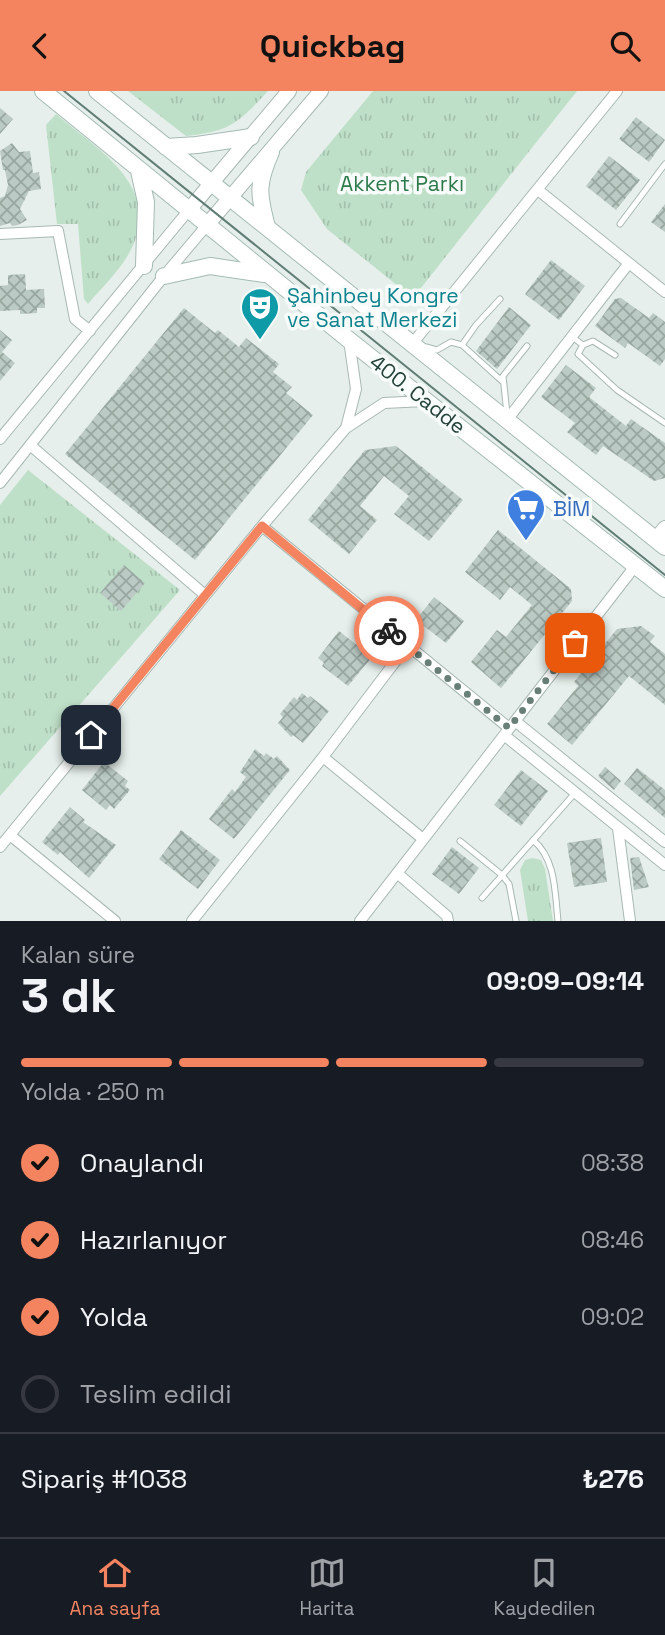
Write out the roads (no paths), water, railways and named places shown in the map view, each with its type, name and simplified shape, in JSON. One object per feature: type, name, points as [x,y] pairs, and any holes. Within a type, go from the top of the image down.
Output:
[{"type":"main road","name":"400. Cadde","points":[[43,91],[349,340],[665,589]]},
{"type":"main road","name":"400. Cadde","points":[[97,91],[507,420],[662,538]]},
{"type":"main road","points":[[166,146],[197,145],[251,137]]},
{"type":"main road","points":[[267,227],[260,196],[260,177],[271,152]]},
{"type":"main road","points":[[139,171],[146,202],[144,266]]},
{"type":"main road","points":[[164,276],[210,266],[269,275]]},
{"type":"street","points":[[0,439],[289,91]]},
{"type":"street","points":[[0,483],[164,276],[321,91]]},
{"type":"street","points":[[412,344],[617,91]]},
{"type":"street","points":[[538,190],[664,289]]},
{"type":"street","points":[[0,234],[58,231],[75,319],[90,331]]},
{"type":"street","points":[[507,420],[629,263]]},
{"type":"street","points":[[346,428],[356,389],[349,340]]},
{"type":"street","points":[[0,847],[205,595],[346,428],[384,403],[427,400]]},
{"type":"street","points":[[30,445],[205,595]]},
{"type":"street","points":[[262,526],[509,728],[665,842]]},
{"type":"street","points":[[360,921],[636,565]]},
{"type":"street","points":[[192,921],[323,757],[407,646]]},
{"type":"street","points":[[509,728],[575,793],[665,865]]},
{"type":"street","points":[[323,757],[423,839]]},
{"type":"street","points":[[618,828],[630,921]]},
{"type":"street","points":[[10,835],[115,921]]},
{"type":"street","points":[[397,873],[447,916],[448,921]]},
{"type":"lane","points":[[620,224],[665,164]]},
{"type":"lane","points":[[462,345],[499,299]]},
{"type":"lane","points":[[570,336],[583,345]]},
{"type":"lane","points":[[615,355],[593,341],[583,345],[578,355],[617,390],[665,423]]},
{"type":"lane","points":[[412,344],[437,350],[451,342],[462,345],[503,382]]},
{"type":"lane","points":[[507,420],[503,376],[527,346]]},
{"type":"lane","points":[[481,898],[575,793]]},
{"type":"lane","points":[[533,840],[542,848],[550,863],[558,921]]},
{"type":"lane","points":[[460,841],[502,875],[509,884],[516,921]]},
{"type":"tram line","points":[[64,91],[665,575]]},
{"type":"place","name":"Şahinbey Kongre ve Sanat Merkezi","points":[[260,341]]},
{"type":"place","name":"BİM","points":[[526,542]]},
{"type":"park label","name":"Akkent Parkı","points":[[402,183]]}]
